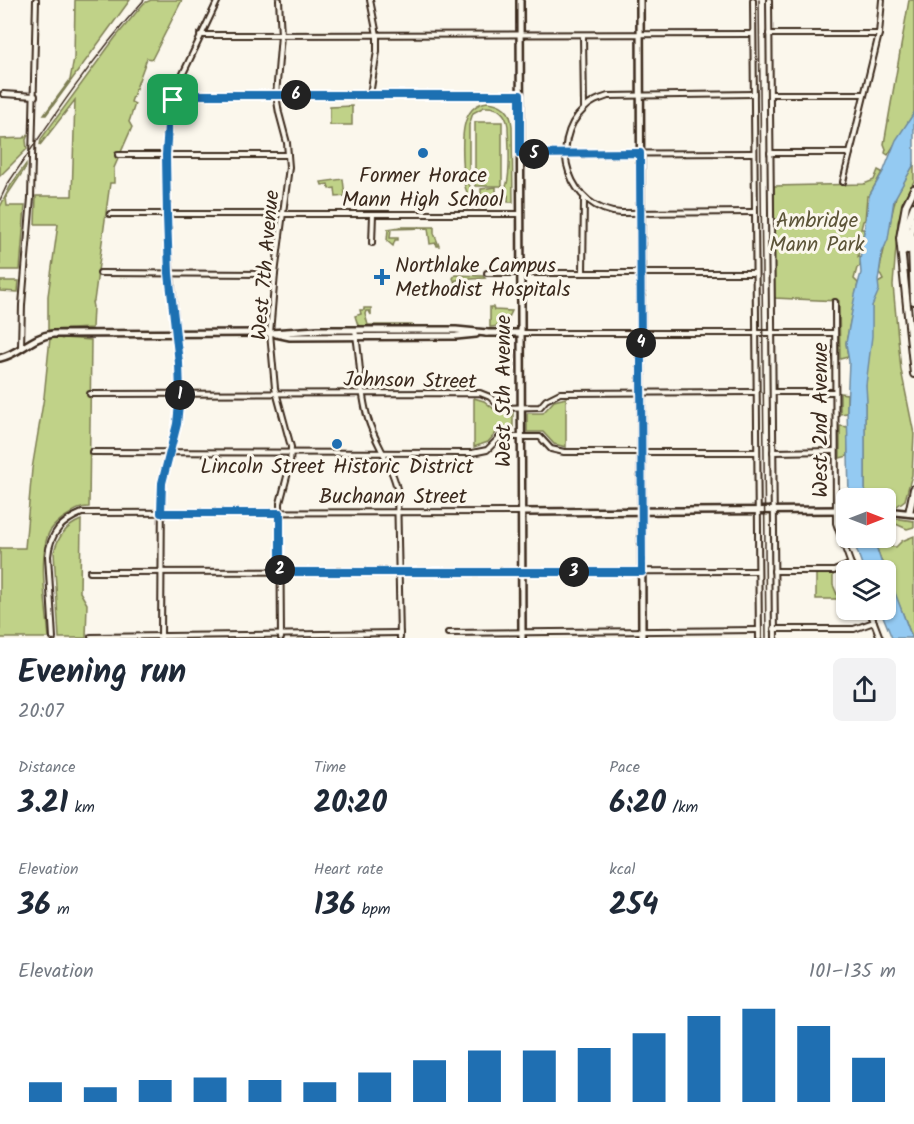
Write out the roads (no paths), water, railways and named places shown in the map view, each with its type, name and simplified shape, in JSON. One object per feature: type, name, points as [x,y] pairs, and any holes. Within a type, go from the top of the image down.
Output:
[{"type":"highway","points":[[914,189],[906,205],[900,238],[914,374]]},
{"type":"highway","points":[[904,281],[905,237],[914,206]]},
{"type":"highway","points":[[914,219],[908,255],[914,301]]},
{"type":"highway","points":[[912,280],[914,238]]},
{"type":"highway","points":[[911,514],[914,489]]},
{"type":"main road","name":"West 5th Avenue","points":[[520,0],[522,635]]},
{"type":"main road","points":[[640,0],[642,635]]},
{"type":"main road","points":[[0,358],[10,355],[35,339],[49,335],[270,333],[290,337],[356,333],[520,333]]},
{"type":"main road","name":"Buchanan Street","points":[[520,512],[836,512]]},
{"type":"main road","points":[[896,512],[911,514]]},
{"type":"street","points":[[21,347],[22,305],[31,198],[36,0]]},
{"type":"street","points":[[161,637],[162,483],[177,424],[180,394],[169,273],[166,155],[168,125],[175,95],[200,35],[218,0]]},
{"type":"street","name":"West 7th Avenue","points":[[279,0],[281,35],[276,95],[288,155],[288,175],[270,333],[276,394],[290,440],[291,453],[290,465],[281,494],[281,636]]},
{"type":"street","points":[[370,0],[377,35],[377,51],[370,95]]},
{"type":"street","points":[[753,0],[759,638]]},
{"type":"street","points":[[769,0],[774,638]]},
{"type":"street","points":[[843,182],[879,34],[882,0]]},
{"type":"street","points":[[769,33],[879,34]]},
{"type":"street","points":[[200,35],[753,34]]},
{"type":"street","points":[[583,35],[584,109]]},
{"type":"street","points":[[3,94],[34,96]]},
{"type":"street","points":[[754,94],[608,96],[584,109],[572,126],[567,154],[570,178],[584,199],[605,211],[755,212]]},
{"type":"street","points":[[770,94],[864,94]]},
{"type":"street","points":[[175,95],[520,95]]},
{"type":"street","points":[[520,154],[754,153]]},
{"type":"street","points":[[771,153],[850,153]]},
{"type":"street","points":[[118,155],[288,155]]},
{"type":"street","points":[[583,273],[584,199]]},
{"type":"street","points":[[110,214],[520,214]]},
{"type":"street","points":[[372,243],[373,214]]},
{"type":"street","points":[[100,273],[275,274]]},
{"type":"street","points":[[487,273],[755,273]]},
{"type":"street","name":"West 2nd Avenue","points":[[835,302],[835,451],[838,488]]},
{"type":"street","points":[[91,637],[400,636],[399,512],[396,482],[369,423],[362,394],[356,333]]},
{"type":"street","points":[[520,333],[835,333]]},
{"type":"street","points":[[520,408],[538,408],[546,400],[560,393],[756,392]]},
{"type":"street","points":[[773,392],[835,392]]},
{"type":"street","name":"Johnson Street","points":[[90,394],[480,393],[490,397],[501,408],[520,408]]},
{"type":"street","points":[[92,452],[472,453],[487,450],[500,437],[540,437],[551,449],[564,452],[757,452]]},
{"type":"street","points":[[773,452],[835,451]]},
{"type":"street","name":"Buchanan Street","points":[[53,638],[48,552],[50,541],[59,526],[84,513],[520,512]]},
{"type":"street","points":[[774,572],[836,570]]},
{"type":"street","points":[[90,572],[758,571]]},
{"type":"street","points":[[774,629],[854,629],[874,622],[880,638]]},
{"type":"street","points":[[448,633],[642,635],[759,630]]},
{"type":"water","points":[[914,113],[914,164],[894,200],[888,239],[882,253],[879,290],[872,306],[872,336],[865,403],[865,488],[849,488],[847,407],[849,362],[846,343],[861,273],[860,260],[869,196],[884,170],[896,140]]},
{"type":"water","points":[[856,548],[877,548],[881,560],[860,560]]},
{"type":"water","points":[[896,595],[912,638],[892,638],[885,620],[896,620]]},
{"type":"railway","points":[[0,200],[7,185],[72,90],[144,0]]},
{"type":"railway","points":[[759,0],[766,638]]},
{"type":"place","name":"Former Horace Mann High School","points":[[423,153]]},
{"type":"place","name":"Northlake Campus Methodist Hospitals","points":[[382,277]]},
{"type":"place","name":"Lincoln Street Historic District","points":[[337,444]]},
{"type":"park label","name":"Ambridge Mann Park","points":[[817,232]]}]
